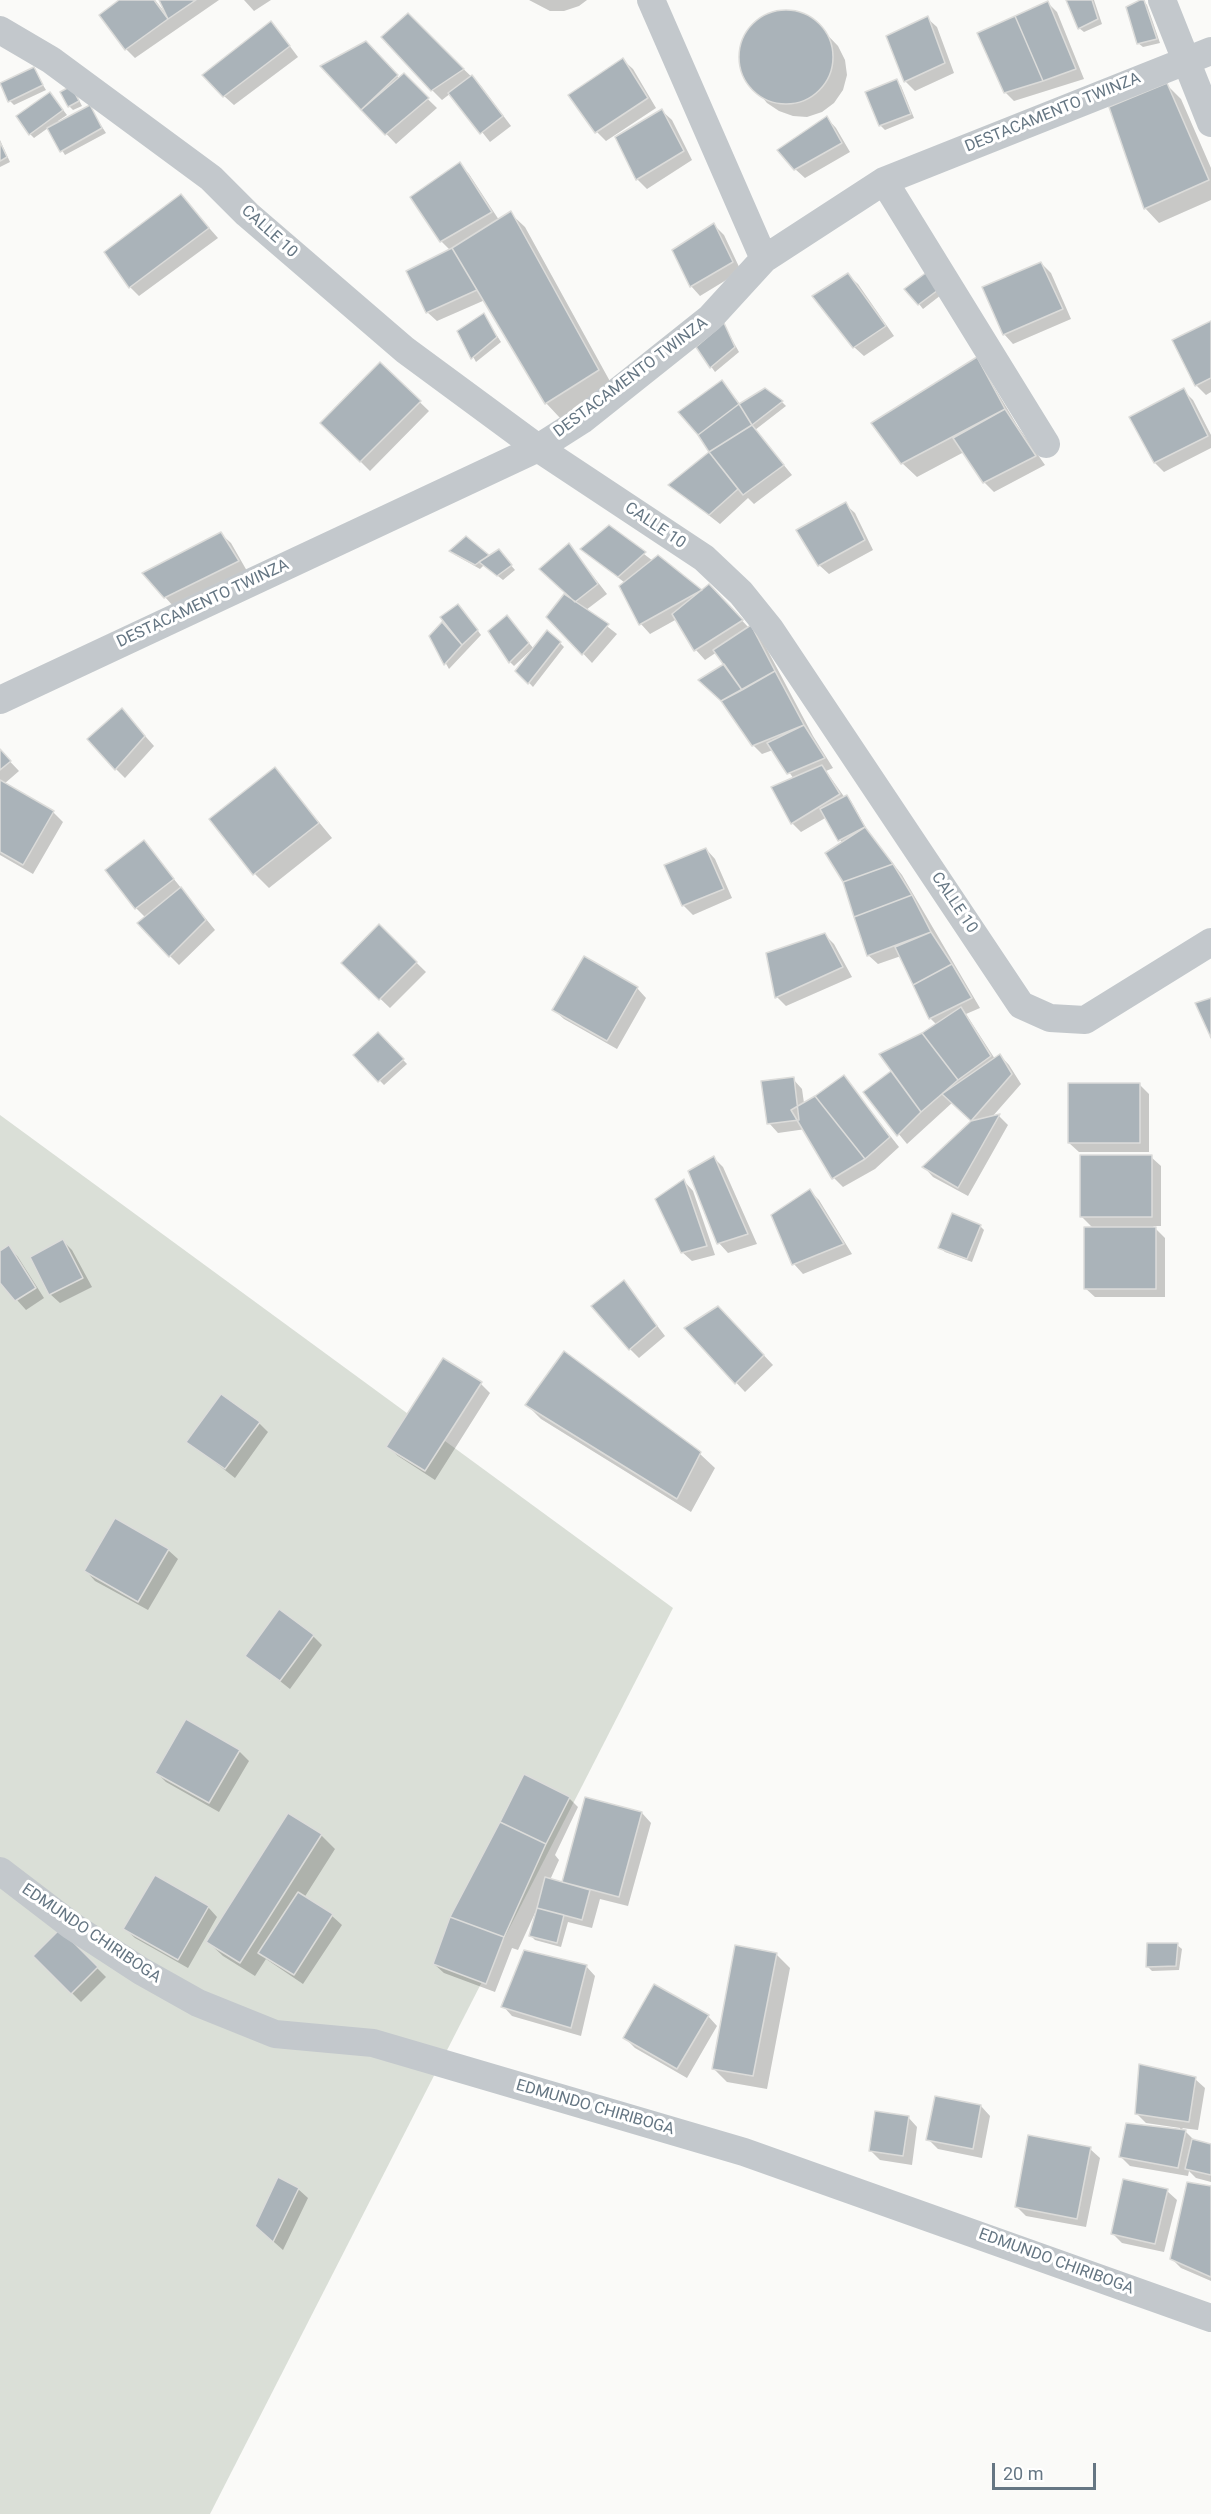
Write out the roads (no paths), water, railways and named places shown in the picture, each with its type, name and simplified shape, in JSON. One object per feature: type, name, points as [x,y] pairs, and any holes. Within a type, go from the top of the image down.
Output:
[{"type":"street","points":[[651,0],[764,259]]},
{"type":"street","points":[[1162,0],[1198,55],[1211,123]]},
{"type":"street","name":"CALLE 10","points":[[0,30],[51,60],[210,178],[375,326],[538,448],[704,558],[741,593],[770,629],[1022,1005],[1050,1018],[1085,1020],[1211,942]]},
{"type":"street","name":"DESTACAMENTO TWINZA","points":[[0,700],[538,448],[582,420],[710,318],[764,259],[884,181],[1198,55]]},
{"type":"street","points":[[884,181],[1046,444]]},
{"type":"street","name":"EDMUNDO CHIRIBOGA","points":[[0,1871],[72,1926],[141,1971],[198,2003],[275,2034],[373,2043],[744,2152],[1211,2318]]}]
